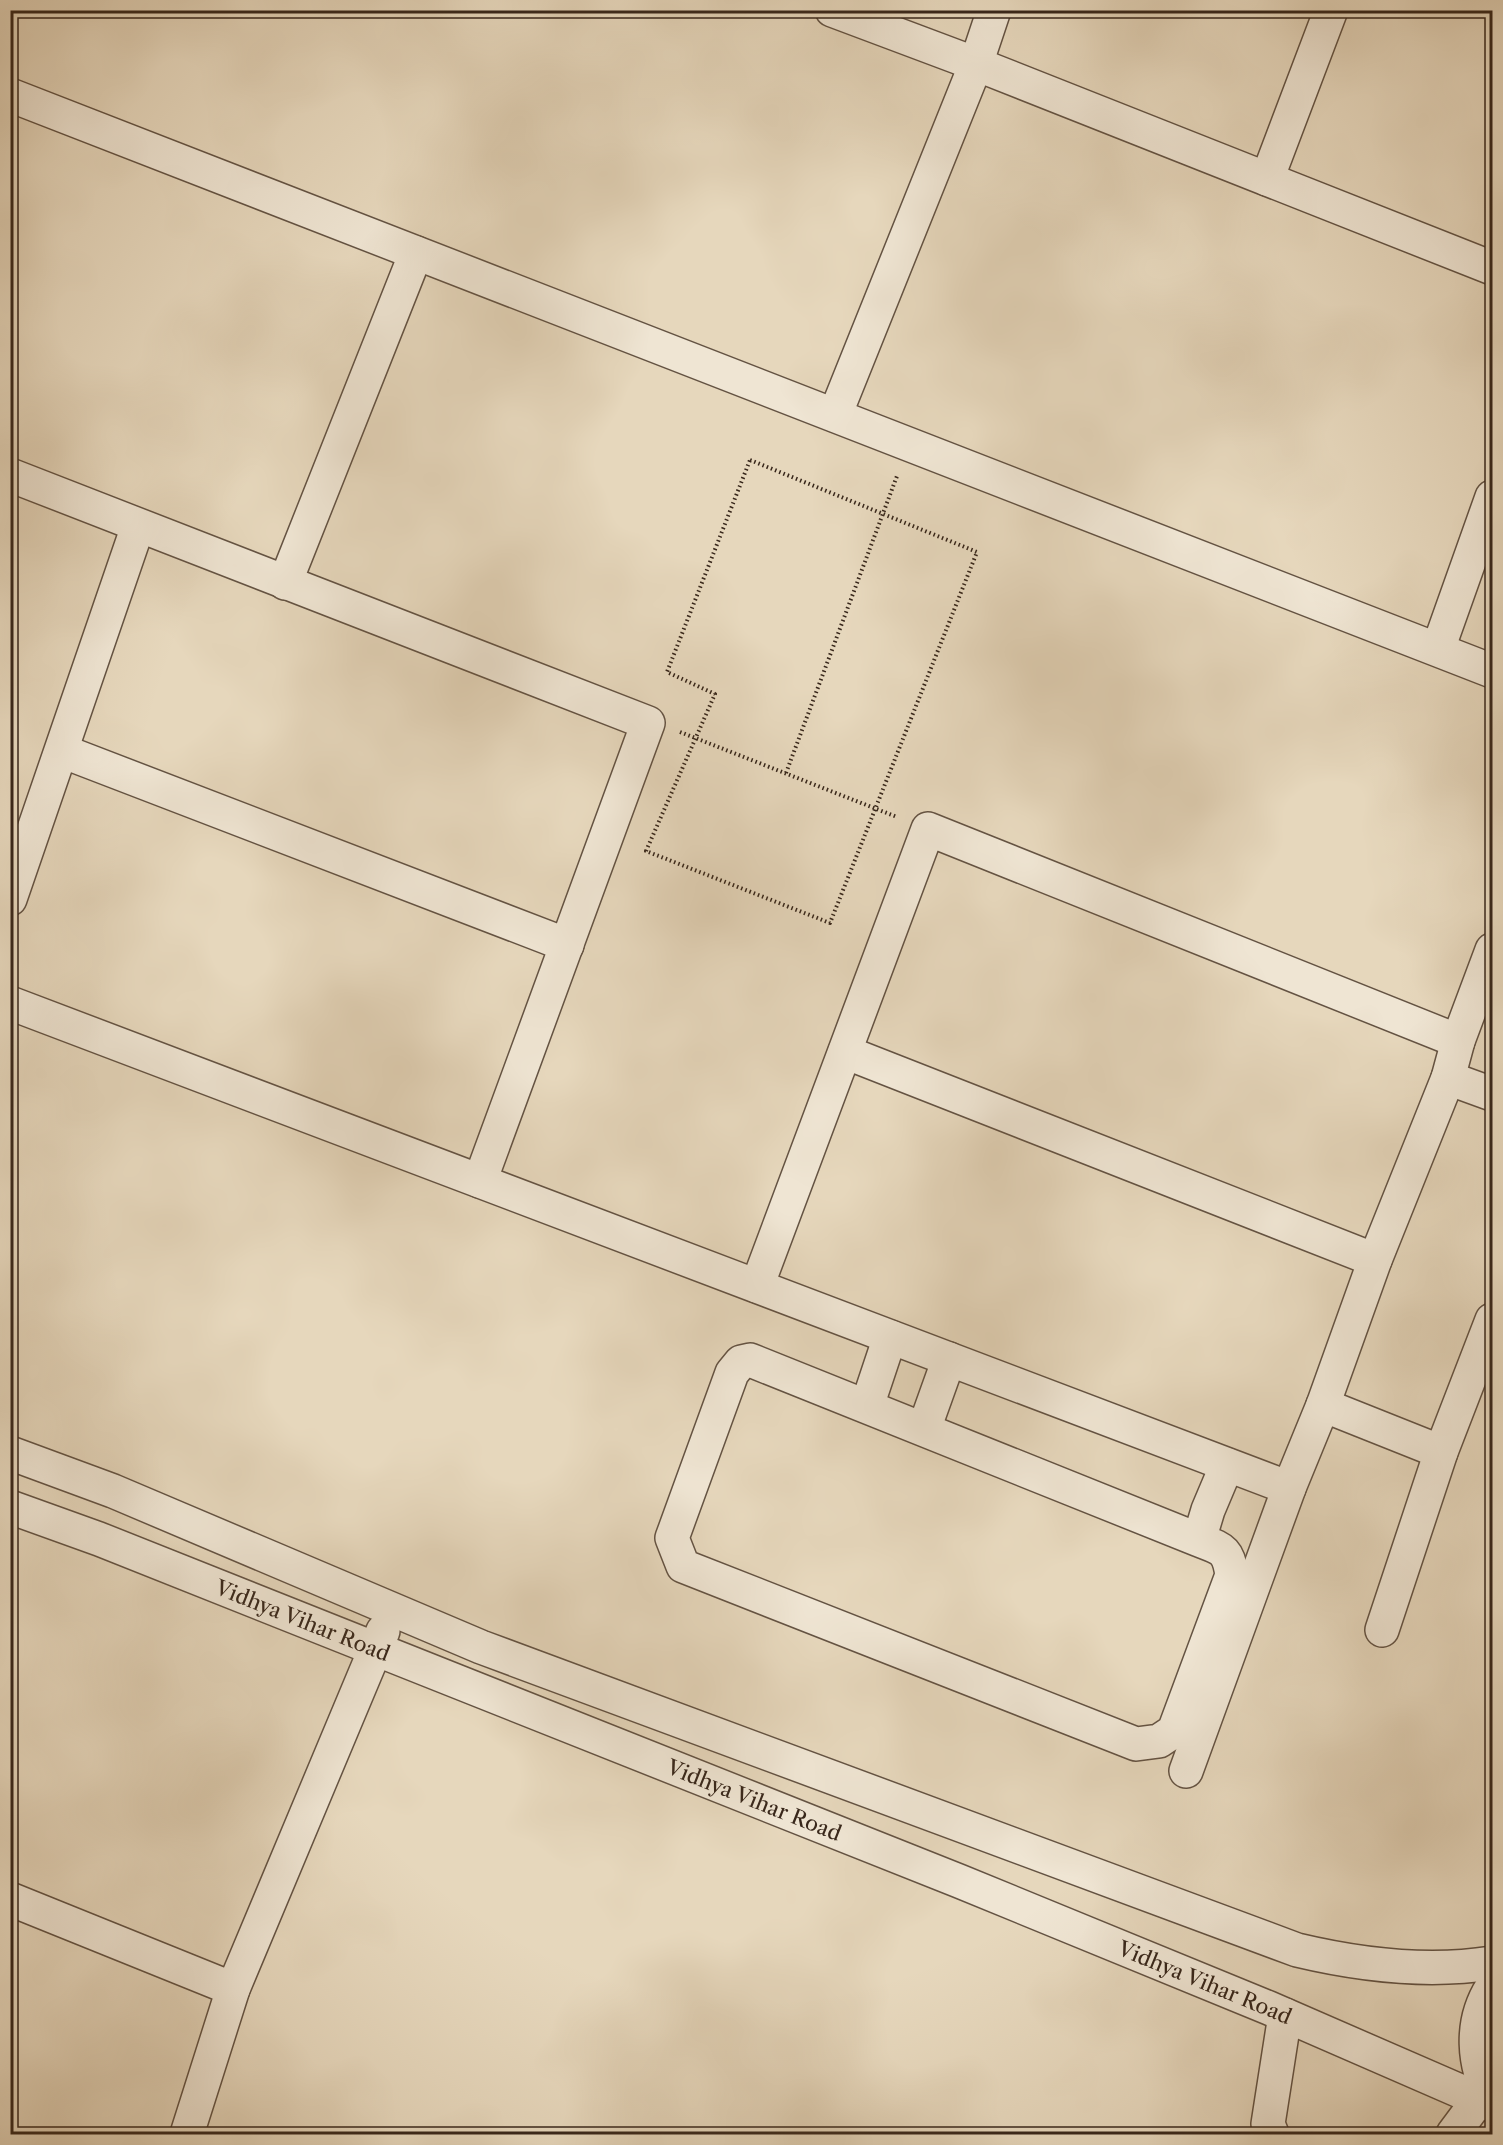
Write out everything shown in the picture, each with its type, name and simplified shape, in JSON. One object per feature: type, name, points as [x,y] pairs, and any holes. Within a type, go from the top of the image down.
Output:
[{"type":"street","points":[[832,10],[976,64],[1492,268]]},
{"type":"street","points":[[835,415],[976,64],[994,10]]},
{"type":"street","points":[[1267,179],[1331,10]]},
{"type":"street","points":[[10,95],[1492,671]]},
{"type":"street","points":[[285,583],[416,253]]},
{"type":"street","points":[[10,476],[648,723],[480,1181]]},
{"type":"street","points":[[1438,649],[1492,497]]},
{"type":"street","points":[[10,899],[138,526]]},
{"type":"street","points":[[62,751],[567,945]]},
{"type":"street","points":[[757,1287],[928,829],[1458,1041]]},
{"type":"street","points":[[1186,1771],[1375,1260],[1448,1078],[1458,1041],[1492,950]]},
{"type":"street","points":[[10,1003],[1289,1488]]},
{"type":"street","points":[[845,1052],[1375,1260]]},
{"type":"street","points":[[1448,1078],[1492,1094]]},
{"type":"street","points":[[1382,1630],[1441,1452],[1492,1320]]},
{"type":"street","points":[[867,1407],[890,1337]]},
{"type":"street","points":[[924,1429],[950,1359]]},
{"type":"street","points":[[750,1360],[924,1429],[1223,1549],[1230,1558],[1232,1575],[1174,1731],[1159,1741],[1136,1744],[682,1566],[672,1538],[732,1373],[741,1362],[750,1360]]},
{"type":"street","points":[[1323,1405],[1441,1452]]},
{"type":"street","name":"Vidhya Vihar Road","points":[[10,1452],[112,1491],[481,1647],[1297,1950],[1350,1962],[1461,1968],[1492,1963]]},
{"type":"street","points":[[1199,1540],[1208,1510],[1227,1465]]},
{"type":"street","name":"Vidhya Vihar Road","points":[[10,1507],[99,1539],[959,1881],[1285,2015],[1488,2102]]},
{"type":"street","points":[[187,2134],[233,1989],[376,1650],[390,1609]]},
{"type":"street","points":[[10,1899],[233,1989]]},
{"type":"street","points":[[1453,2134],[1488,2102],[1477,2063],[1475,2040],[1479,2017],[1492,1987]]},
{"type":"street","points":[[1272,2134],[1268,2124],[1285,2015]]},
{"type":"path","points":[[786,773],[908,444]]},
{"type":"path","points":[[750,460],[883,513],[977,552],[830,923],[646,851],[716,694],[667,672],[750,460]]},
{"type":"path","points":[[697,736],[928,829]]}]
